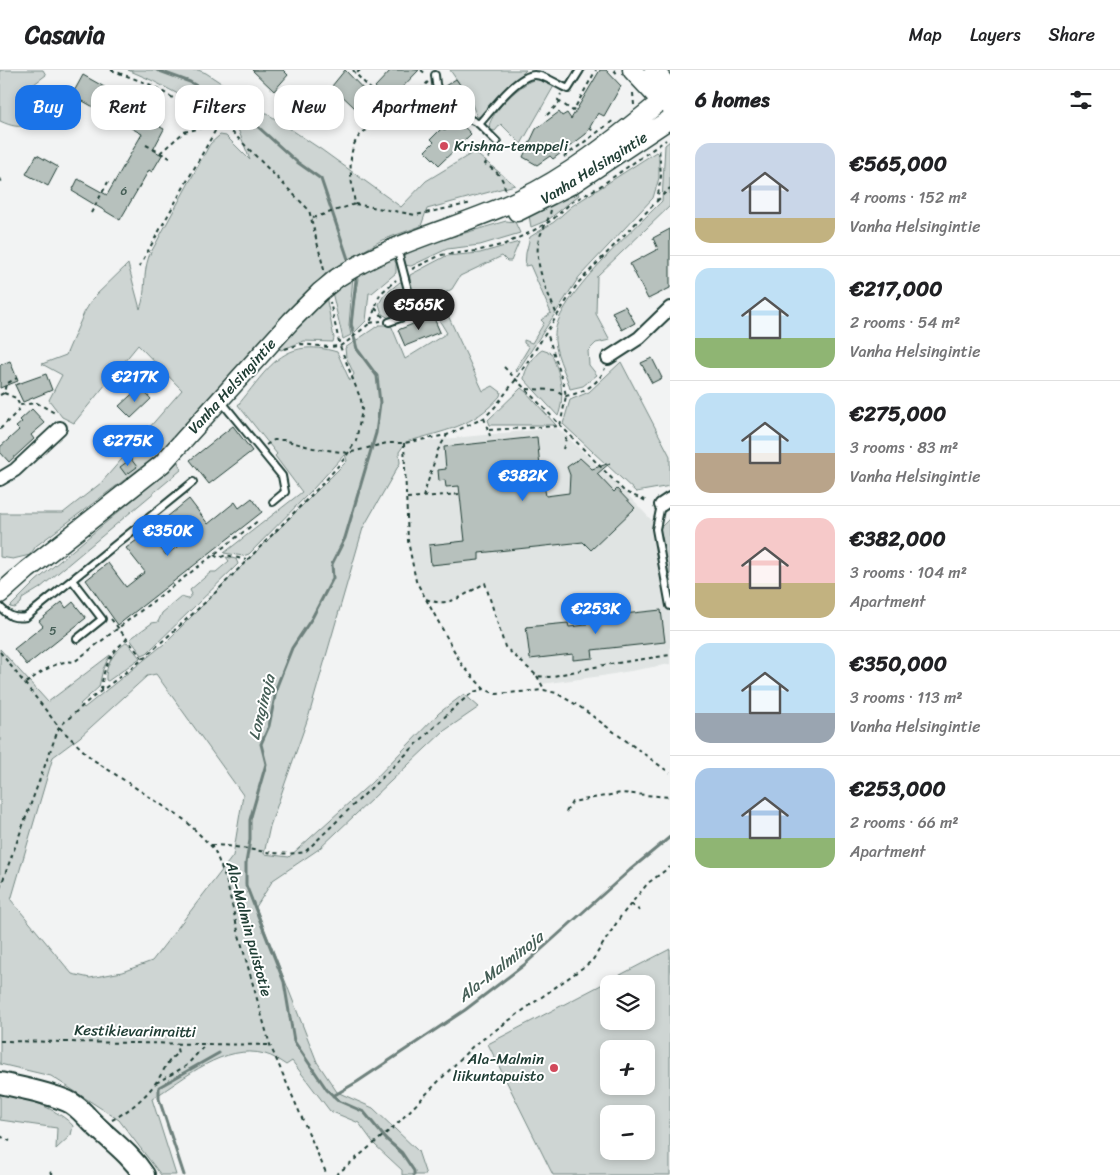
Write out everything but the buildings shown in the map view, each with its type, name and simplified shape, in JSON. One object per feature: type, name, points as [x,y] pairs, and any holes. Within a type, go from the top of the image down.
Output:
[{"type":"main road","points":[[632,70],[668,98]]},
{"type":"main road","points":[[654,70],[668,98]]},
{"type":"main road","name":"Vanha Helsingintie","points":[[0,594],[27,570],[162,464],[291,321],[337,278],[370,258],[397,246],[430,236],[518,200],[557,178],[668,98]]},
{"type":"main road","name":"Vanha Helsingintie","points":[[430,236],[456,232],[520,211],[553,196],[670,119]]},
{"type":"main road","points":[[8,1085],[68,1101],[79,1108],[96,1126],[123,1149],[144,1175]]},
{"type":"street","points":[[608,358],[639,338],[670,308]]},
{"type":"street","points":[[0,479],[15,470],[60,428]]},
{"type":"lane","points":[[479,124],[516,84],[545,70]]},
{"type":"lane","points":[[536,74],[568,88],[580,70]]},
{"type":"lane","points":[[435,75],[436,93],[447,106],[479,124],[497,142]]},
{"type":"lane","points":[[389,322],[414,313],[397,246]]},
{"type":"lane","points":[[220,401],[282,476],[284,492],[273,502]]},
{"type":"lane","points":[[0,607],[9,617],[16,619],[26,617],[193,482]]},
{"type":"lane","points":[[666,502],[656,529],[670,606]]},
{"type":"lane","points":[[72,580],[102,619],[77,639]]},
{"type":"path","points":[[112,70],[150,85],[175,99]]},
{"type":"path","points":[[353,70],[367,85]]},
{"type":"path","points":[[356,74],[360,70]]},
{"type":"path","points":[[547,115],[560,102],[574,111],[596,70]]},
{"type":"path","points":[[594,73],[598,76]]},
{"type":"path","points":[[425,85],[435,75]]},
{"type":"path","points":[[634,105],[635,97]]},
{"type":"path","points":[[590,127],[594,134]]},
{"type":"path","points":[[160,153],[184,132],[193,130]]},
{"type":"path","points":[[139,267],[216,130]]},
{"type":"path","points":[[229,130],[309,210]]},
{"type":"path","points":[[355,204],[351,162],[353,147],[364,132],[369,130]]},
{"type":"path","points":[[497,142],[485,164],[498,173],[504,182],[506,195]]},
{"type":"path","points":[[279,354],[301,344],[328,347],[340,346],[370,323],[385,288],[404,274],[441,255],[476,251],[505,244],[544,225],[572,202],[664,142]]},
{"type":"path","points":[[146,145],[170,158]]},
{"type":"path","points":[[657,201],[661,176],[659,147]]},
{"type":"path","points":[[0,178],[2,183]]},
{"type":"path","points":[[91,212],[108,182]]},
{"type":"path","points":[[260,448],[274,440],[284,440],[313,448],[348,453],[387,443],[404,443],[447,435],[484,418],[517,378],[578,283],[670,188]]},
{"type":"path","points":[[312,218],[355,204],[416,215],[475,202]]},
{"type":"path","points":[[544,225],[539,240],[538,252],[542,279],[557,315]]},
{"type":"path","points":[[375,308],[380,316],[389,322]]},
{"type":"path","points":[[370,323],[389,322]]},
{"type":"path","points":[[547,333],[566,396],[560,426]]},
{"type":"path","points":[[0,888],[59,727],[101,691],[143,659],[211,596],[325,481],[356,441],[362,410],[356,385],[340,346]]},
{"type":"path","points":[[527,388],[556,390],[566,396],[588,389],[602,375],[608,358]]},
{"type":"path","points":[[504,366],[527,388],[567,434],[626,492],[638,499],[666,502]]},
{"type":"path","points":[[4,393],[6,384],[17,378]]},
{"type":"path","points":[[0,395],[4,393],[16,398],[20,405],[18,411],[0,429]]},
{"type":"path","points":[[20,405],[37,402],[55,413]]},
{"type":"path","points":[[484,418],[490,436]]},
{"type":"path","points":[[489,430],[560,426]]},
{"type":"path","points":[[563,449],[567,434]]},
{"type":"path","points":[[423,497],[438,450],[447,435]]},
{"type":"path","points":[[404,443],[408,541],[416,581],[462,665],[484,690]]},
{"type":"path","points":[[407,498],[460,494]]},
{"type":"path","points":[[26,684],[38,674],[67,660],[74,662],[259,520]]},
{"type":"path","points":[[214,555],[219,558],[226,554],[246,560]]},
{"type":"path","points":[[426,599],[436,604],[447,603],[485,583],[505,647],[537,676],[544,690]]},
{"type":"path","points":[[115,624],[143,659]]},
{"type":"path","points":[[101,691],[102,680],[113,651],[127,639]]},
{"type":"path","name":"Ala-Malmin puistotie","points":[[0,652],[59,727],[92,758],[186,820],[210,845],[220,861],[226,879],[239,935],[270,1045],[327,1175]]},
{"type":"path","points":[[537,676],[549,677],[604,665],[670,655]]},
{"type":"path","points":[[210,845],[236,845],[267,852],[294,854],[305,852],[456,706],[473,692],[484,690],[496,694],[544,690],[556,693],[580,707],[670,773]]},
{"type":"path","points":[[566,812],[572,802],[602,795],[620,793],[670,797]]},
{"type":"path","points":[[336,1175],[396,1125],[472,1047],[592,961],[631,904],[648,883],[670,867]]},
{"type":"path","points":[[631,904],[640,911]]},
{"type":"path","name":"Kestikievarinraitti","points":[[0,1041],[120,1041],[176,1044],[270,1045]]},
{"type":"path","points":[[96,1126],[124,1113],[156,1083],[186,1066],[207,1043]]},
{"type":"path","points":[[156,1083],[172,1057],[178,1053],[176,1044]]},
{"type":"path","points":[[0,1136],[10,1141]]},
{"type":"path","points":[[50,1172],[54,1175]]},
{"type":"shaded area","points":[[0,70],[43,70],[46,75],[33,85],[15,85],[15,126],[0,121]]},
{"type":"shaded area","points":[[128,70],[198,70],[224,85],[175,85],[175,92],[165,87],[165,85]]},
{"type":"shaded area","points":[[450,70],[526,70],[484,115],[477,117],[475,112],[475,85],[460,85]]},
{"type":"shaded area","points":[[536,79],[554,86],[521,144],[501,124],[495,131],[491,130],[489,126],[491,120],[508,98],[523,86]]},
{"type":"shaded area","points":[[264,112],[274,118],[274,130],[292,130],[401,207],[426,181],[474,152],[515,185],[427,209],[421,226],[382,240],[327,272],[155,457],[36,546],[30,555],[13,559],[0,557],[0,513],[63,513],[101,483],[182,390],[138,345],[74,423],[62,417],[49,400],[62,375],[42,364],[66,355],[84,313],[93,298],[128,264],[140,309],[149,256],[210,144],[220,135],[226,136],[250,160],[238,130],[264,130]]},
{"type":"shaded area","points":[[670,141],[670,206],[597,276],[596,314],[610,340],[596,343],[588,351],[589,365],[597,375],[583,386],[570,389],[555,341],[559,319],[569,302],[599,264],[662,201],[665,145]]},
{"type":"shaded area","points":[[656,152],[659,155],[659,178],[653,198],[579,277],[517,372],[515,370],[529,347],[524,343],[524,340],[532,343],[544,323],[541,320],[551,313],[530,265],[525,266],[530,237],[554,222],[572,206]]},
{"type":"shaded area","points":[[577,191],[579,195],[548,220],[531,227],[528,210]]},
{"type":"shaded area","points":[[506,221],[515,222],[520,233],[480,245],[447,249],[411,266],[404,265],[402,255],[404,251]]},
{"type":"shaded area","points":[[519,242],[511,261],[507,261],[502,256],[460,276],[452,289],[439,296],[483,391],[493,386],[501,392],[500,396],[480,415],[457,427],[406,442],[399,452],[400,463],[363,528],[309,715],[270,826],[264,854],[289,857],[371,783],[439,713],[464,694],[479,707],[444,731],[319,849],[273,880],[256,907],[317,1062],[337,1092],[373,1108],[418,1151],[426,1175],[402,1175],[402,1170],[375,1145],[359,1123],[330,1111],[292,1061],[286,1065],[268,1055],[250,1052],[235,1053],[205,1064],[152,1099],[176,1175],[161,1175],[119,1120],[51,1076],[0,1064],[0,649],[48,702],[110,655],[103,669],[99,687],[80,704],[84,708],[164,644],[347,461],[345,454],[249,554],[243,556],[224,553],[302,492],[275,456],[277,454],[238,405],[259,379],[279,359],[290,352],[303,348],[319,348],[337,352],[350,381],[354,374],[346,357],[345,348],[379,325],[391,325],[405,359],[447,333],[433,310],[418,311],[409,283],[410,275],[446,256],[480,253]],"holes":[[[156,674],[243,795],[233,856],[152,961],[122,972],[90,978],[72,974],[11,900],[53,757],[80,737],[147,676]]]},
{"type":"shaded area","points":[[391,256],[396,263],[396,273],[372,293],[369,293],[366,321],[355,332],[352,324],[358,279],[356,273]]},
{"type":"shaded area","points":[[353,276],[349,325],[351,335],[343,339],[332,292]]},
{"type":"shaded area","points":[[402,282],[409,307],[403,315],[391,319],[382,314],[379,304],[384,295]]},
{"type":"shaded area","points":[[326,296],[334,338],[333,342],[304,341],[281,350],[276,347]]},
{"type":"shaded area","points":[[542,350],[551,353],[561,384],[562,400],[558,416],[524,379],[530,363]]},
{"type":"shaded area","points":[[621,362],[670,456],[670,486],[636,492],[563,424],[570,400],[589,392]]},
{"type":"shaded area","points":[[521,388],[556,425],[490,425],[488,420]]},
{"type":"shaded area","points":[[559,429],[625,492],[656,525],[670,578],[670,664],[541,684],[537,676],[505,647],[485,584],[447,603],[436,604],[426,599],[416,581],[408,541],[404,443]]},
{"type":"shaded area","points":[[178,462],[181,470],[40,588],[22,599],[21,603],[15,608],[10,607],[36,581]]},
{"type":"shaded area","points":[[670,518],[670,578],[658,530]]},
{"type":"shaded area","points":[[226,557],[236,559],[238,564],[147,653],[142,655],[130,639],[152,623],[158,622],[162,613],[181,597],[188,599],[192,594],[190,590],[211,572],[216,572],[229,561]]},
{"type":"shaded area","points":[[127,642],[140,658],[108,681],[106,680],[109,663],[119,649]]},
{"type":"shaded area","name":"Ala-Malmin liikuntapuisto","points":[[670,949],[670,1175],[553,1175],[488,1044],[600,986],[600,1030],[655,1030],[655,975],[620,975]]},
{"type":"shaded area","points":[[0,1091],[29,1099],[60,1115],[73,1126],[71,1135],[56,1149],[57,1128],[0,1120]]},
{"type":"waterway","name":"Longinoja","points":[[157,70],[190,82],[245,115],[297,162],[321,179],[349,262]]},
{"type":"waterway","name":"Longinoja","points":[[355,274],[351,325],[357,349],[377,376],[380,403],[376,433],[345,538],[332,564],[333,578],[312,618],[292,648],[277,686],[269,726],[261,744],[266,764],[250,820],[246,885],[284,982],[294,1041],[327,1090],[339,1101],[364,1112],[386,1139],[402,1153],[414,1171],[414,1175]]},
{"type":"waterway","name":"Ala-Malminoja","points":[[333,1096],[465,1010],[524,965],[630,870],[670,837]]},
{"type":"waterway","points":[[184,1175],[159,1099],[159,1087],[219,1053]]},
{"type":"place","name":"Krishna-temppeli","points":[[444,146]]},
{"type":"place","name":"Ala-Malmin liikuntapuisto","points":[[554,1068]]}]
